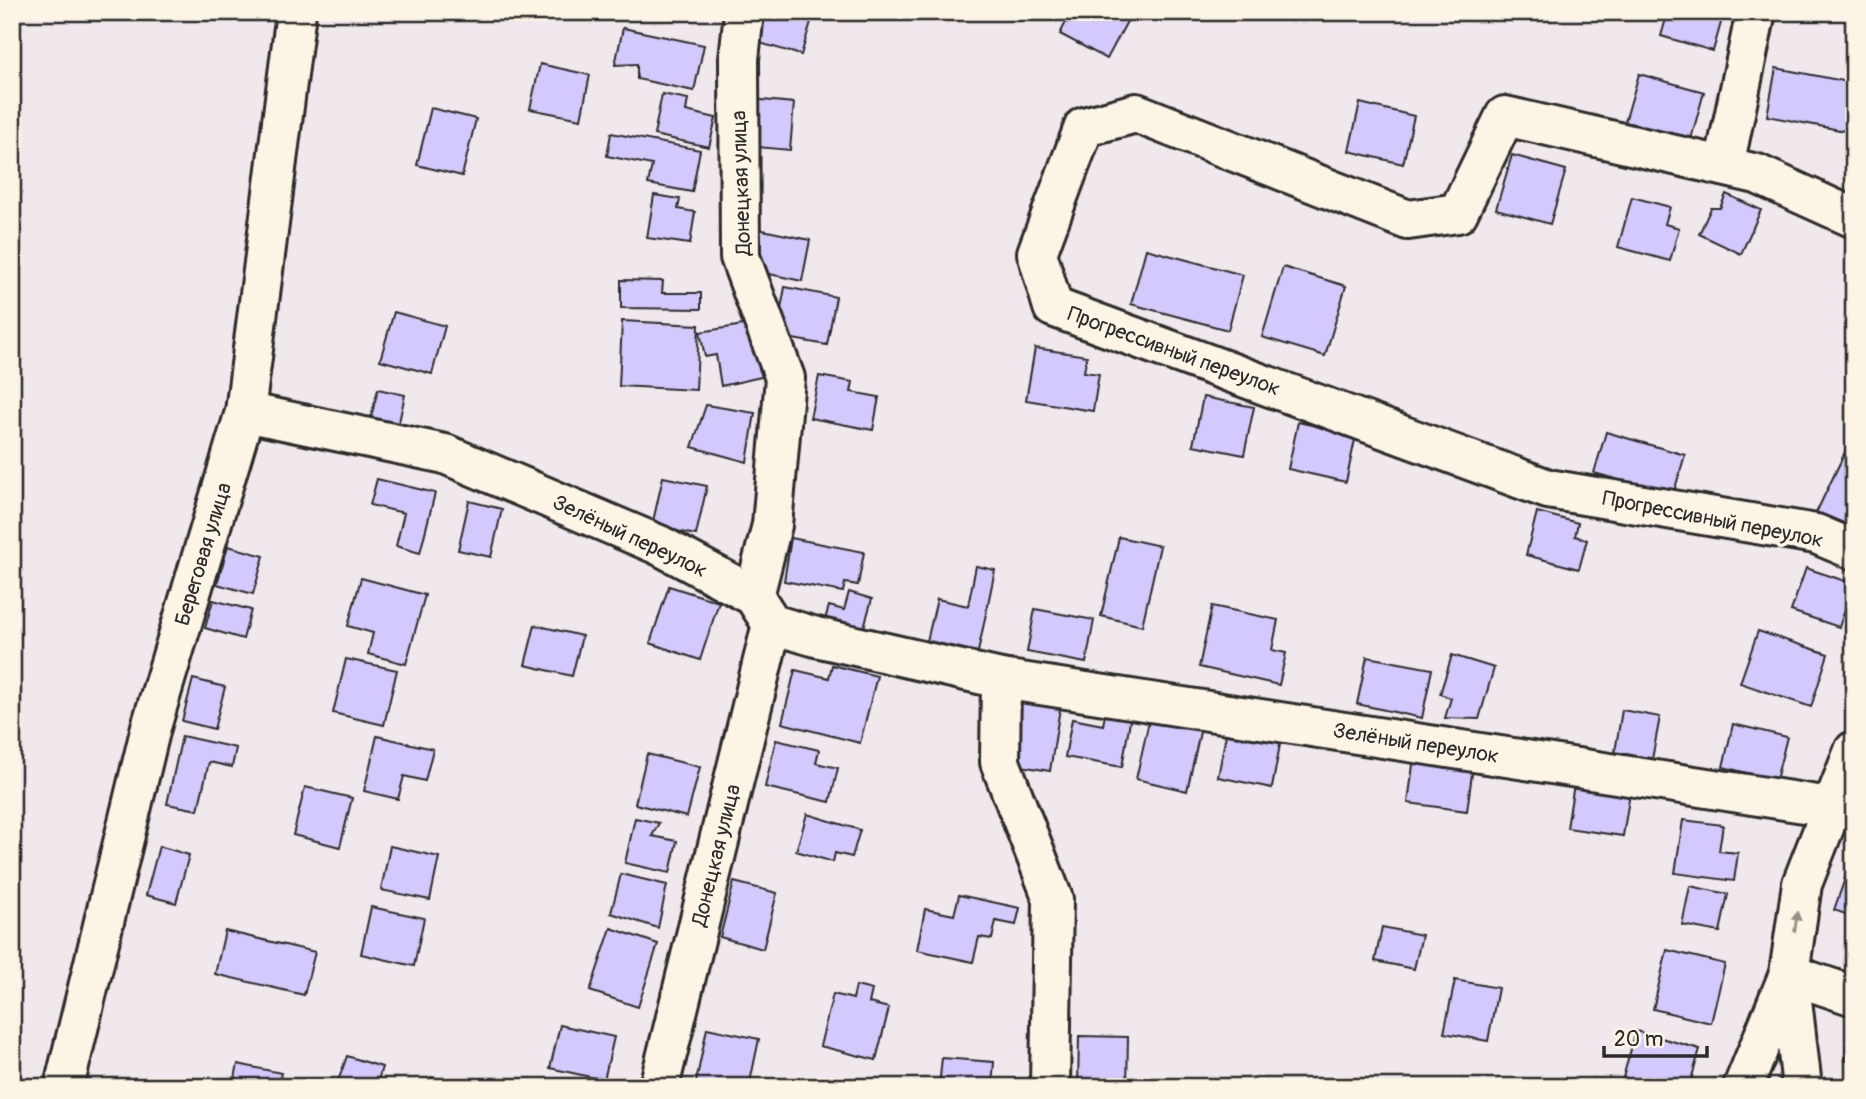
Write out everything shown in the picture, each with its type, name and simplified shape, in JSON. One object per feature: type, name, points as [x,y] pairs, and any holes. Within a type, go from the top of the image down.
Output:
[{"type":"street","name":"Береговая улица","points":[[64,1087],[152,727],[245,412],[296,12]]},
{"type":"street","name":"Донецкая улица","points":[[659,1087],[763,610],[785,378],[740,257],[739,59],[744,12]]},
{"type":"street","points":[[1724,166],[1756,12]]},
{"type":"street","name":"Прогрессивный переулок","points":[[1854,218],[1757,174],[1505,116],[1458,213],[1408,220],[1136,113],[1084,127],[1037,253],[1053,307],[1535,484],[1816,534],[1854,550]]},
{"type":"street","name":"Зелёный переулок","points":[[245,412],[445,454],[659,545],[763,610],[816,637],[1001,679],[1830,807]]},
{"type":"street","points":[[1001,679],[1000,762],[1053,899],[1050,1087]]},
{"type":"street","points":[[1744,1087],[1788,974],[1802,884],[1854,751]]},
{"type":"street","points":[[1788,974],[1854,996]]},
{"type":"street","points":[[1788,974],[1802,1087]]},
{"type":"building","points":[[758,12],[814,12],[801,55],[750,40]]},
{"type":"building","points":[[1071,12],[1132,12],[1107,59],[1060,34]]},
{"type":"building","points":[[1668,12],[1724,12],[1713,51],[1661,36]]},
{"type":"building","points":[[623,28],[704,45],[694,91],[637,79],[637,64],[615,65]]},
{"type":"building","points":[[540,64],[590,75],[581,119],[530,109]]},
{"type":"building","points":[[1776,68],[1854,83],[1845,131],[1767,116]]},
{"type":"building","points":[[1639,74],[1704,92],[1691,139],[1625,122]]},
{"type":"building","points":[[662,94],[688,99],[686,111],[716,118],[709,147],[654,135]]},
{"type":"building","points":[[751,99],[794,103],[790,150],[747,146]]},
{"type":"building","points":[[1360,103],[1414,116],[1403,164],[1349,151]]},
{"type":"building","points":[[431,108],[476,119],[462,176],[417,165]]},
{"type":"building","points":[[611,133],[700,150],[692,192],[648,184],[652,165],[607,156]]},
{"type":"building","points":[[1512,155],[1566,170],[1550,224],[1496,209]]},
{"type":"building","points":[[1726,194],[1761,210],[1741,254],[1699,234],[1711,208],[1720,208]]},
{"type":"building","points":[[654,195],[680,199],[678,209],[695,212],[690,244],[647,238]]},
{"type":"building","points":[[1632,197],[1670,207],[1665,224],[1679,228],[1670,261],[1618,247]]},
{"type":"building","points":[[758,229],[810,240],[802,281],[750,270]]},
{"type":"building","points":[[1146,249],[1243,275],[1228,330],[1131,304]]},
{"type":"building","points":[[1283,267],[1346,286],[1325,356],[1262,337]]},
{"type":"building","points":[[621,280],[663,281],[662,293],[701,293],[701,309],[621,308]]},
{"type":"building","points":[[785,287],[836,297],[827,345],[776,336]]},
{"type":"building","points":[[394,312],[445,326],[432,374],[380,360]]},
{"type":"building","points":[[622,321],[699,325],[696,390],[619,386]]},
{"type":"building","points":[[756,323],[770,375],[721,386],[716,355],[705,357],[700,332]]},
{"type":"building","points":[[1035,348],[1087,356],[1084,372],[1099,374],[1093,411],[1026,400]]},
{"type":"building","points":[[819,376],[853,382],[851,392],[879,397],[873,430],[810,418]]},
{"type":"building","points":[[378,389],[405,395],[397,431],[369,425]]},
{"type":"building","points":[[1203,397],[1254,407],[1244,455],[1193,445]]},
{"type":"building","points":[[706,405],[755,413],[747,462],[692,447]]},
{"type":"building","points":[[1298,422],[1356,435],[1346,482],[1288,469]]},
{"type":"building","points":[[1606,432],[1685,455],[1673,495],[1594,473]]},
{"type":"building","points":[[1849,444],[1854,447],[1854,531],[1816,513]]},
{"type":"building","points":[[663,477],[707,486],[696,535],[652,526]]},
{"type":"building","points":[[377,479],[435,493],[420,553],[396,546],[404,513],[370,505]]},
{"type":"building","points":[[469,501],[502,509],[491,557],[458,550]]},
{"type":"building","points":[[1537,512],[1578,523],[1575,536],[1587,540],[1579,569],[1526,555]]},
{"type":"building","points":[[1119,537],[1160,546],[1142,626],[1101,616]]},
{"type":"building","points":[[791,538],[864,552],[858,585],[845,583],[843,592],[784,581]]},
{"type":"building","points":[[228,546],[264,556],[253,594],[217,584]]},
{"type":"building","points":[[976,566],[995,570],[978,652],[927,641],[937,599],[968,606]]},
{"type":"building","points":[[1806,568],[1854,584],[1839,627],[1791,611]]},
{"type":"building","points":[[361,578],[425,595],[406,664],[368,654],[373,633],[348,626]]},
{"type":"building","points":[[669,586],[719,602],[700,660],[650,643]]},
{"type":"building","points":[[849,592],[872,599],[862,634],[824,623],[829,606],[844,610]]},
{"type":"building","points":[[213,600],[251,610],[243,639],[205,628]]},
{"type":"building","points":[[1212,606],[1278,620],[1272,650],[1286,653],[1279,685],[1199,667]]},
{"type":"building","points":[[1035,609],[1094,620],[1086,663],[1027,652]]},
{"type":"building","points":[[535,625],[582,636],[572,676],[525,665]]},
{"type":"building","points":[[1758,631],[1828,654],[1811,707],[1740,683]]},
{"type":"building","points":[[1452,655],[1494,668],[1479,719],[1445,718],[1451,698],[1440,694]]},
{"type":"building","points":[[1367,657],[1432,669],[1422,718],[1357,704]]},
{"type":"building","points":[[346,659],[397,670],[384,725],[333,713]]},
{"type":"building","points":[[832,665],[877,676],[860,743],[782,723],[795,670],[829,678]]},
{"type":"building","points":[[193,679],[225,687],[214,729],[182,721]]},
{"type":"building","points":[[1013,701],[1060,708],[1050,771],[1004,763]]},
{"type":"building","points":[[1107,704],[1132,709],[1122,767],[1065,757],[1072,719],[1103,725]]},
{"type":"building","points":[[1622,710],[1660,717],[1652,759],[1615,752]]},
{"type":"building","points":[[1165,714],[1202,723],[1187,791],[1136,779],[1149,721],[1162,724]]},
{"type":"building","points":[[1733,724],[1787,737],[1776,780],[1723,767]]},
{"type":"building","points":[[1227,729],[1281,739],[1272,788],[1218,777]]},
{"type":"building","points":[[182,736],[236,748],[232,767],[209,762],[198,810],[167,804]]},
{"type":"building","points":[[377,736],[433,749],[425,781],[404,776],[398,799],[364,791]]},
{"type":"building","points":[[776,740],[819,750],[816,763],[838,768],[830,802],[765,787]]},
{"type":"building","points":[[647,754],[700,767],[687,817],[635,804]]},
{"type":"building","points":[[1414,757],[1473,766],[1467,811],[1408,803]]},
{"type":"building","points":[[1574,784],[1630,793],[1623,836],[1567,828]]},
{"type":"building","points":[[305,787],[352,798],[340,847],[293,835]]},
{"type":"building","points":[[807,814],[860,830],[852,857],[835,853],[833,862],[796,851]]},
{"type":"building","points":[[635,818],[659,823],[652,836],[677,841],[670,873],[625,863]]},
{"type":"building","points":[[1683,820],[1723,825],[1719,851],[1738,853],[1734,881],[1675,873]]},
{"type":"building","points":[[159,846],[189,855],[176,903],[146,895]]},
{"type":"building","points":[[390,846],[439,857],[430,900],[381,890]]},
{"type":"building","points":[[1849,867],[1854,869],[1854,917],[1834,910]]},
{"type":"building","points":[[621,874],[667,885],[658,928],[611,913]]},
{"type":"building","points":[[734,882],[777,893],[763,949],[720,937]]},
{"type":"building","points":[[1690,886],[1728,894],[1720,932],[1682,925]]},
{"type":"building","points":[[959,895],[1020,908],[1016,925],[996,921],[992,939],[979,937],[973,962],[917,950],[925,909],[954,915]]},
{"type":"building","points":[[371,907],[424,918],[414,966],[361,954]]},
{"type":"building","points":[[1382,927],[1422,935],[1414,969],[1375,961]]},
{"type":"building","points":[[611,928],[658,944],[638,1007],[590,991]]},
{"type":"building","points":[[225,931],[315,952],[304,995],[215,974]]},
{"type":"building","points":[[1667,950],[1725,964],[1711,1023],[1653,1009]]},
{"type":"building","points":[[1455,980],[1498,988],[1488,1041],[1444,1033]]},
{"type":"building","points":[[856,986],[872,990],[869,1003],[889,1008],[876,1060],[820,1046],[833,994],[853,999]]},
{"type":"building","points":[[560,1025],[614,1037],[604,1080],[550,1068]]},
{"type":"building","points":[[707,1028],[759,1039],[749,1087],[695,1087]]},
{"type":"building","points":[[1636,1031],[1700,1049],[1689,1087],[1641,1087],[1622,1081]]},
{"type":"building","points":[[1079,1036],[1128,1037],[1127,1087],[1078,1087]]},
{"type":"building","points":[[1854,1037],[1854,1064],[1845,1060]]},
{"type":"building","points":[[347,1056],[382,1067],[376,1087],[336,1087]]},
{"type":"building","points":[[942,1058],[994,1062],[992,1087],[939,1087]]},
{"type":"building","points":[[238,1064],[281,1073],[278,1087],[233,1087]]},
{"type":"building","points":[[431,1077],[466,1087],[428,1087]]}]
